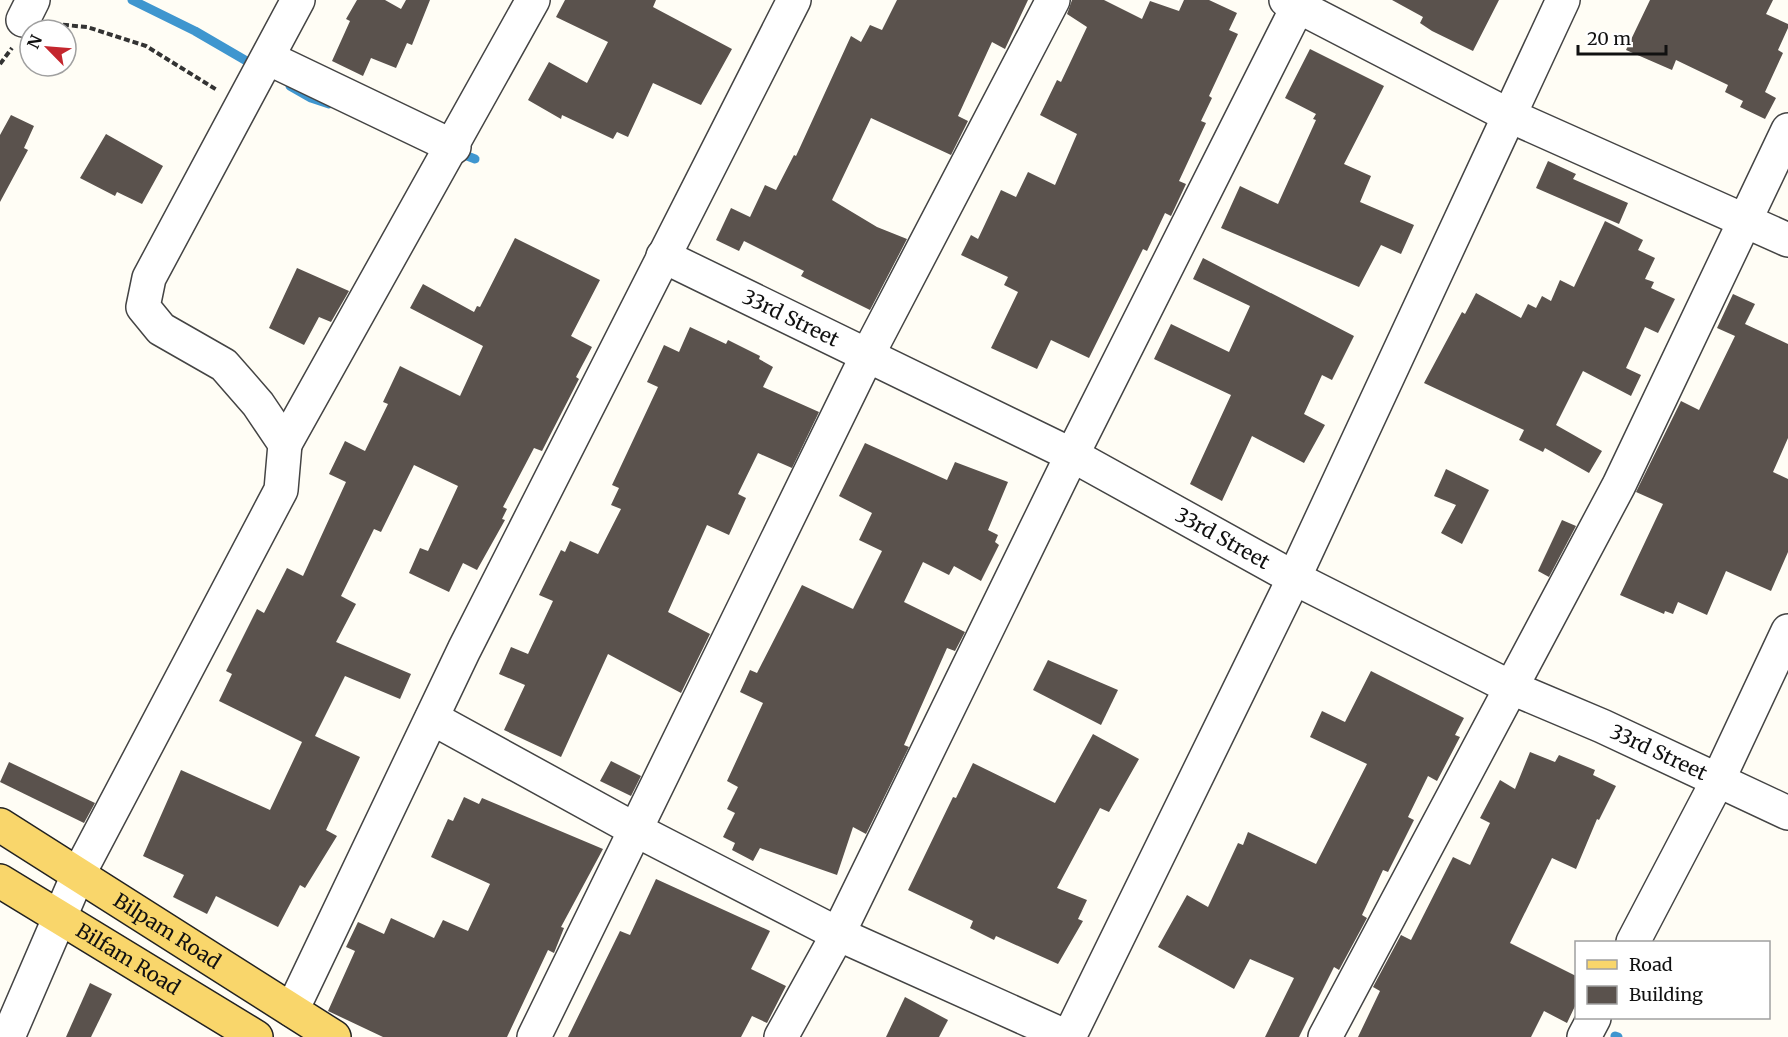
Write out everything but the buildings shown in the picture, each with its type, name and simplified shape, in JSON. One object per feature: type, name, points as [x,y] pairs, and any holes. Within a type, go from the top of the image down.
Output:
[{"type":"main road","name":"Bilpam Road","points":[[0,825],[334,1037]]},
{"type":"main road","name":"Bilfam Road","points":[[0,881],[256,1037]]},
{"type":"street","points":[[285,444],[258,405],[224,365],[160,329],[143,307],[149,278],[298,0]]},
{"type":"street","points":[[8,1037],[78,875],[282,490],[285,444],[454,147],[533,0]]},
{"type":"street","points":[[292,1010],[432,718],[794,0]]},
{"type":"street","points":[[534,1037],[868,354],[1053,0]]},
{"type":"street","points":[[432,718],[634,829],[838,934],[1068,1037],[1293,578],[1563,0]]},
{"type":"street","points":[[781,1037],[838,934],[1295,2],[1508,115],[1788,240]]},
{"type":"street","points":[[268,58],[454,147]]},
{"type":"street","points":[[1325,1037],[1619,485],[1788,130]]},
{"type":"street","name":"33rd Street","points":[[663,256],[1072,454],[1293,578],[1512,688],[1788,813]]},
{"type":"street","points":[[1634,941],[1718,780],[1788,631]]},
{"type":"street","points":[[1584,1037],[1593,1019]]},
{"type":"path","points":[[28,10],[146,46],[243,106]]},
{"type":"waterway","points":[[132,0],[195,31],[257,67]]},
{"type":"waterway","points":[[290,86],[311,98],[329,104]]},
{"type":"waterway","points":[[457,152],[475,159]]}]
